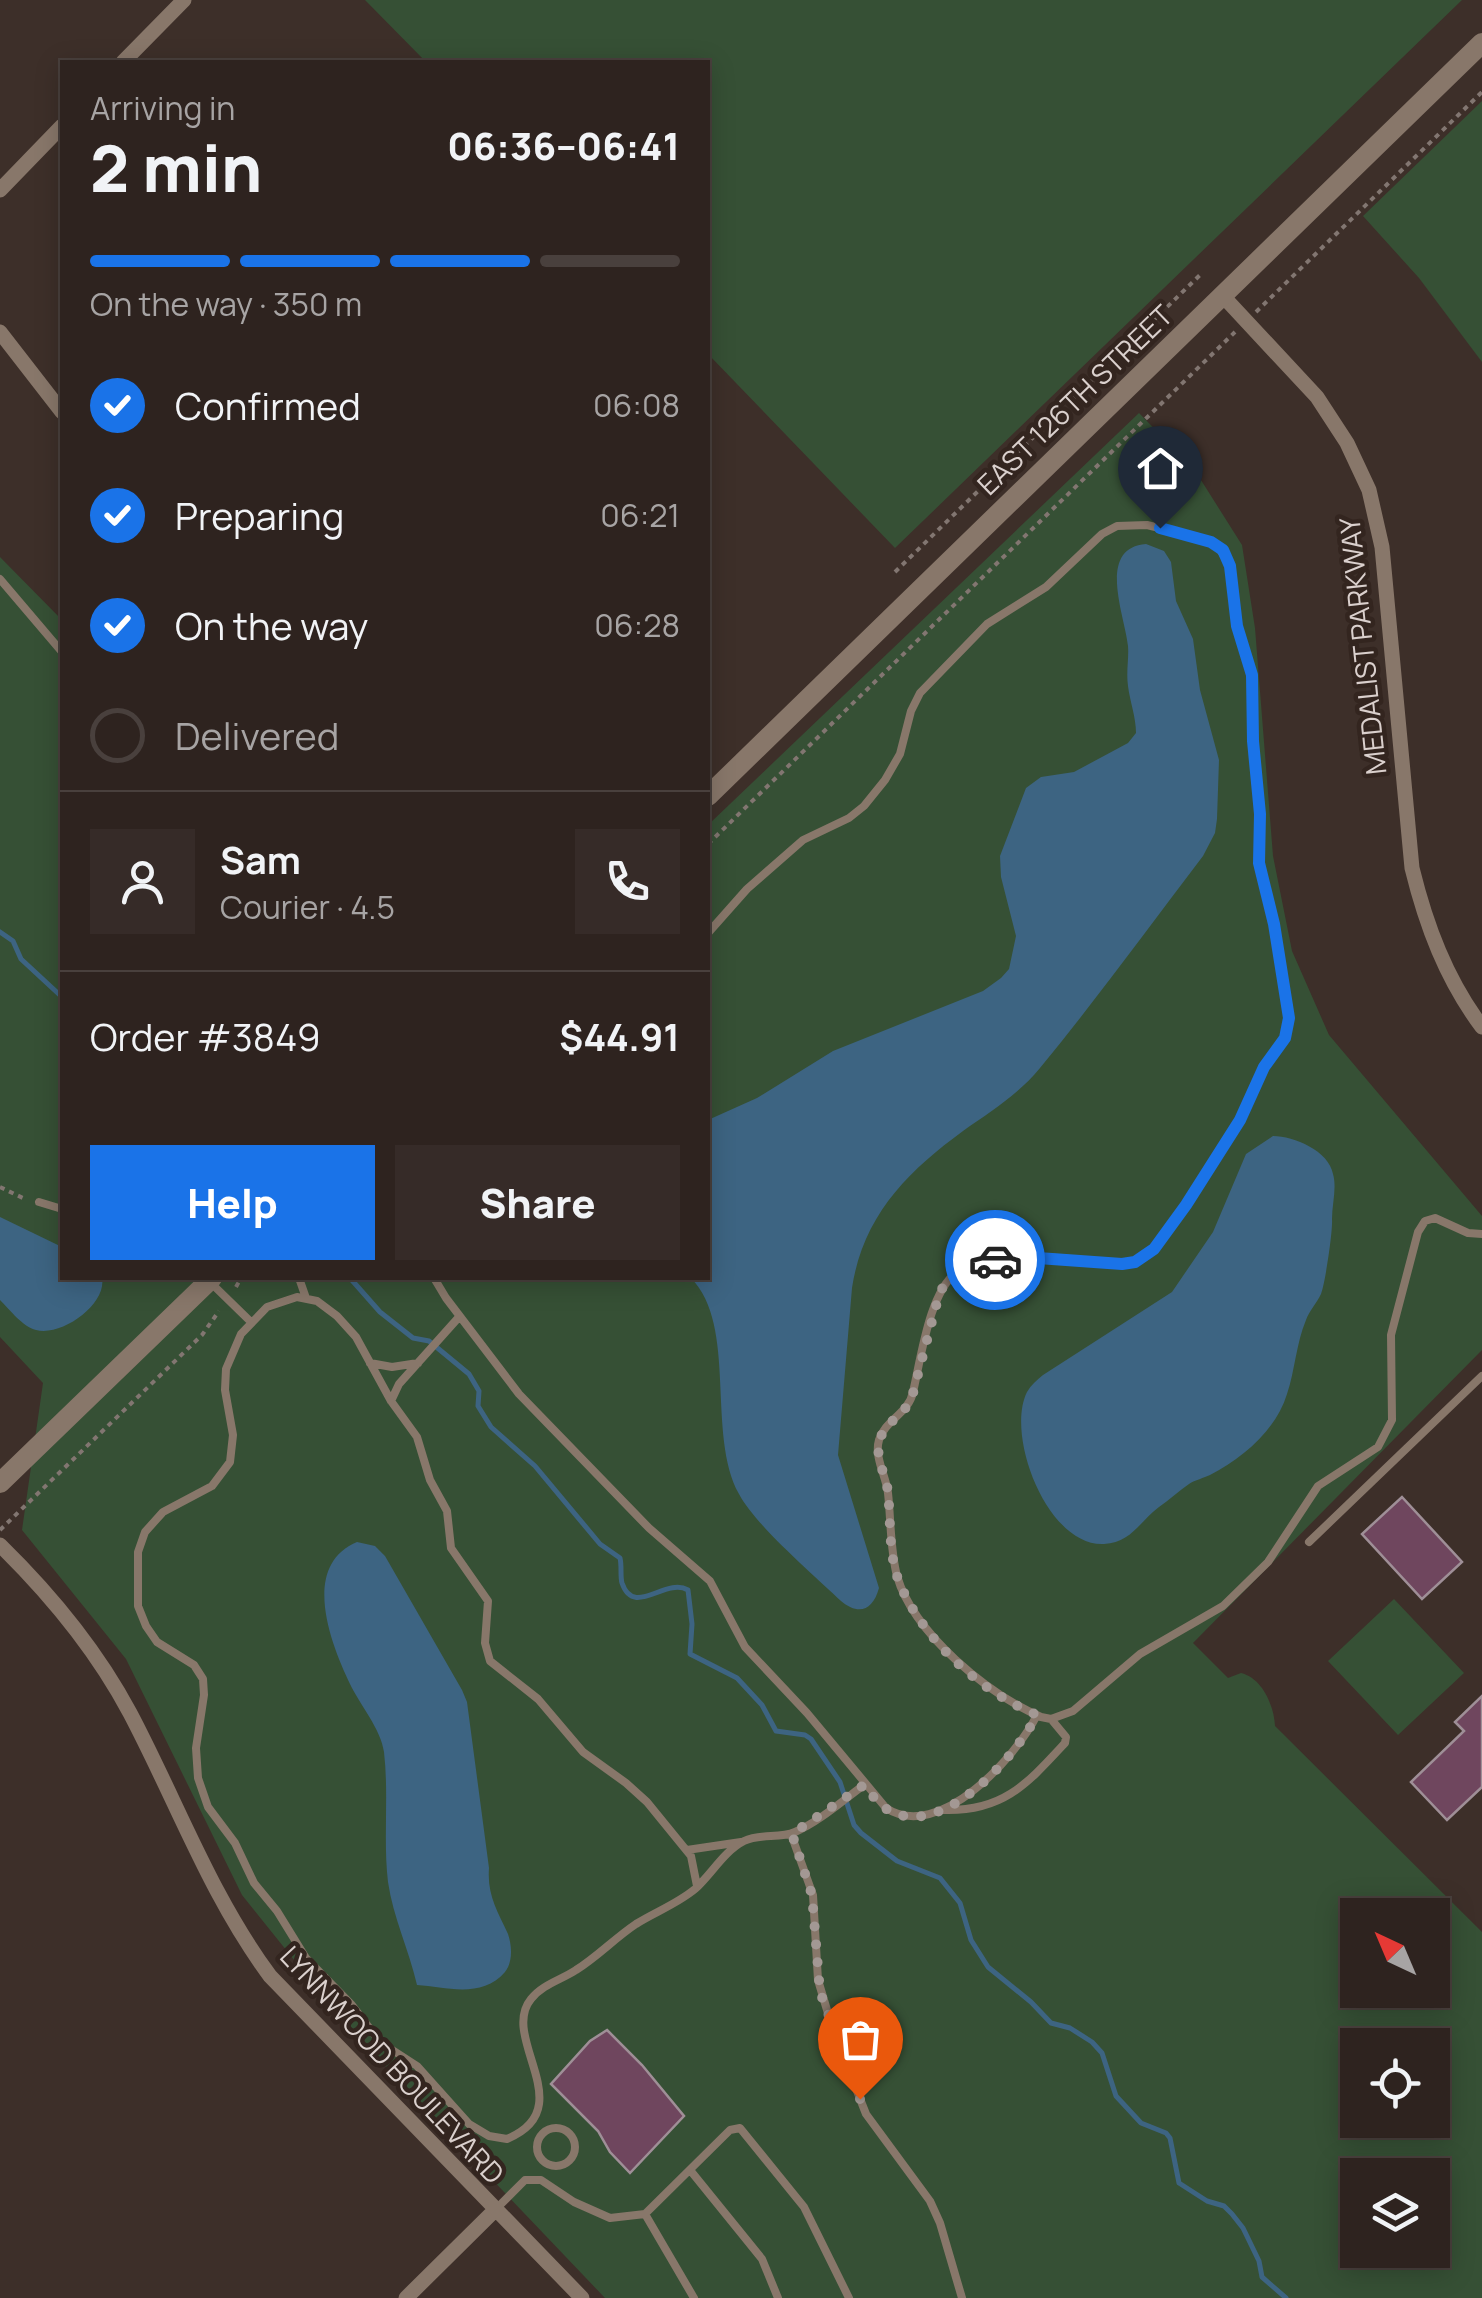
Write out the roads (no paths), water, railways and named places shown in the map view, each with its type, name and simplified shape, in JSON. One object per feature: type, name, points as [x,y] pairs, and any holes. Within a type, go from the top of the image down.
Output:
[{"type":"street","points":[[126,60],[184,0]]},
{"type":"street","name":"EAST 126TH STREET","points":[[710,794],[1482,43]]},
{"type":"street","points":[[0,190],[60,128]]},
{"type":"street","name":"MEDALIST PARKWAY","points":[[1222,296],[1318,397],[1348,443],[1369,490],[1382,547],[1412,868],[1423,915],[1441,958],[1482,1027]]},
{"type":"street","points":[[0,332],[60,409]]},
{"type":"street","points":[[0,1483],[208,1280]]},
{"type":"street","name":"LYNNWOOD BOULEVARD","points":[[0,1545],[28,1572],[89,1646],[130,1712],[211,1885],[270,1976],[582,2298]]},
{"type":"street","points":[[406,2298],[496,2210]]},
{"type":"lane","points":[[710,931],[746,888],[803,840],[849,818],[864,806],[886,780],[900,754],[910,711],[920,693],[987,624],[1046,587],[1102,534],[1117,526],[1147,524],[1204,538],[1223,550],[1230,566],[1237,626],[1252,675],[1259,863],[1288,1006],[1285,1038],[1264,1067],[1240,1120],[1186,1205],[1154,1249],[1140,1260],[1122,1264],[1007,1258],[974,1264],[950,1278],[937,1298],[910,1404],[885,1429],[878,1444],[888,1490],[894,1559],[907,1596],[934,1635],[968,1673],[1037,1715],[1062,1717],[1086,1702],[1140,1654],[1224,1606],[1268,1562],[1318,1486],[1378,1448],[1392,1420],[1392,1335],[1418,1232],[1435,1218],[1468,1233],[1482,1234]]},
{"type":"lane","points":[[0,579],[60,650]]},
{"type":"lane","points":[[39,1202],[60,1209]]},
{"type":"lane","points":[[210,1280],[251,1322]]},
{"type":"lane","points":[[301,1280],[306,1298]]},
{"type":"lane","points":[[435,1280],[459,1317],[526,1401],[649,1528],[710,1581],[745,1647],[807,1714],[864,1785],[893,1813],[918,1815],[972,1809],[1012,1797],[1066,1743],[1066,1737],[1051,1719]]},
{"type":"lane","points":[[697,1886],[694,1862],[636,1792],[583,1752],[538,1699],[490,1661],[485,1643],[488,1601],[454,1556],[447,1511],[430,1480],[417,1437],[356,1337],[337,1316],[306,1298],[277,1302],[251,1322],[234,1347],[226,1370],[233,1434],[230,1462],[212,1486],[163,1512],[148,1526],[138,1552],[136,1590],[150,1634],[163,1647],[194,1665],[203,1679],[196,1748],[198,1778],[208,1807],[236,1844],[254,1884],[277,1911],[306,1958],[380,2042],[417,2066],[469,2124],[488,2136],[506,2139],[526,2128],[540,2094],[523,2028],[528,2003],[541,1988],[577,1970],[631,1928],[697,1886],[743,1841]]},
{"type":"lane","points":[[391,1400],[399,1384],[459,1317]]},
{"type":"lane","points":[[370,1363],[392,1367],[418,1363]]},
{"type":"lane","points":[[1309,1542],[1482,1376]]},
{"type":"lane","points":[[939,1810],[974,1792],[1013,1751],[1037,1715]]},
{"type":"lane","points":[[686,1850],[765,1834],[792,1834],[864,1785]]},
{"type":"lane","points":[[792,1834],[812,1895],[818,1980],[833,2030],[866,2114],[930,2201],[962,2298]]},
{"type":"lane","points":[[554,2128],[566,2131],[574,2147],[570,2158],[560,2165],[548,2164],[537,2150],[540,2137],[554,2128]]},
{"type":"lane","points":[[496,2210],[525,2180],[537,2179],[610,2218],[645,2214],[730,2130],[740,2128],[804,2207],[849,2298]]},
{"type":"lane","points":[[537,2179],[548,2164]]},
{"type":"lane","points":[[690,2170],[762,2260],[778,2298]]},
{"type":"lane","points":[[645,2214],[694,2298]]},
{"type":"water","points":[[1146,544],[1164,551],[1171,562],[1176,601],[1193,639],[1200,690],[1219,760],[1215,833],[1203,856],[1040,1068],[1014,1094],[906,1180],[877,1217],[866,1239],[852,1288],[838,1455],[879,1588],[869,1606],[854,1608],[841,1601],[758,1521],[739,1494],[729,1469],[714,1324],[692,1280],[710,1280],[710,1119],[757,1098],[833,1051],[983,991],[1009,969],[1016,936],[1001,877],[1000,856],[1026,788],[1041,777],[1074,772],[1128,743],[1136,733],[1128,686],[1128,646],[1117,585],[1122,557],[1131,548]]},
{"type":"water","points":[[1273,1136],[1300,1142],[1318,1152],[1330,1166],[1335,1185],[1323,1288],[1307,1317],[1282,1407],[1267,1431],[1246,1451],[1189,1484],[1128,1536],[1104,1544],[1084,1540],[1065,1528],[1036,1486],[1022,1435],[1027,1392],[1043,1375],[1172,1292],[1213,1232],[1246,1154]]},
{"type":"water","points":[[0,1217],[60,1246],[60,1280],[102,1280],[102,1288],[90,1308],[70,1323],[47,1331],[31,1328],[0,1300]]},
{"type":"water","points":[[357,1542],[375,1546],[385,1556],[467,1702],[490,1886],[511,1949],[505,1972],[486,1986],[463,1989],[417,1985],[394,1908],[388,1882],[382,1743],[335,1648],[325,1607],[329,1569],[340,1553]]},
{"type":"waterway","points":[[0,932],[13,941],[21,959],[60,995]]},
{"type":"waterway","points":[[352,1280],[380,1312],[413,1338],[429,1341],[469,1374],[479,1391],[478,1406],[491,1427],[535,1466],[600,1544],[620,1558],[627,1593],[642,1597],[670,1588],[688,1590],[690,1654],[737,1678],[762,1705],[776,1731],[811,1739],[840,1782],[854,1825],[861,1833],[897,1861],[940,1878],[960,1903],[971,1940],[988,1967],[1051,2023],[1070,2028],[1092,2042],[1102,2053],[1116,2096],[1141,2123],[1170,2138],[1179,2183],[1232,2214],[1259,2261],[1262,2277],[1286,2298]]}]
